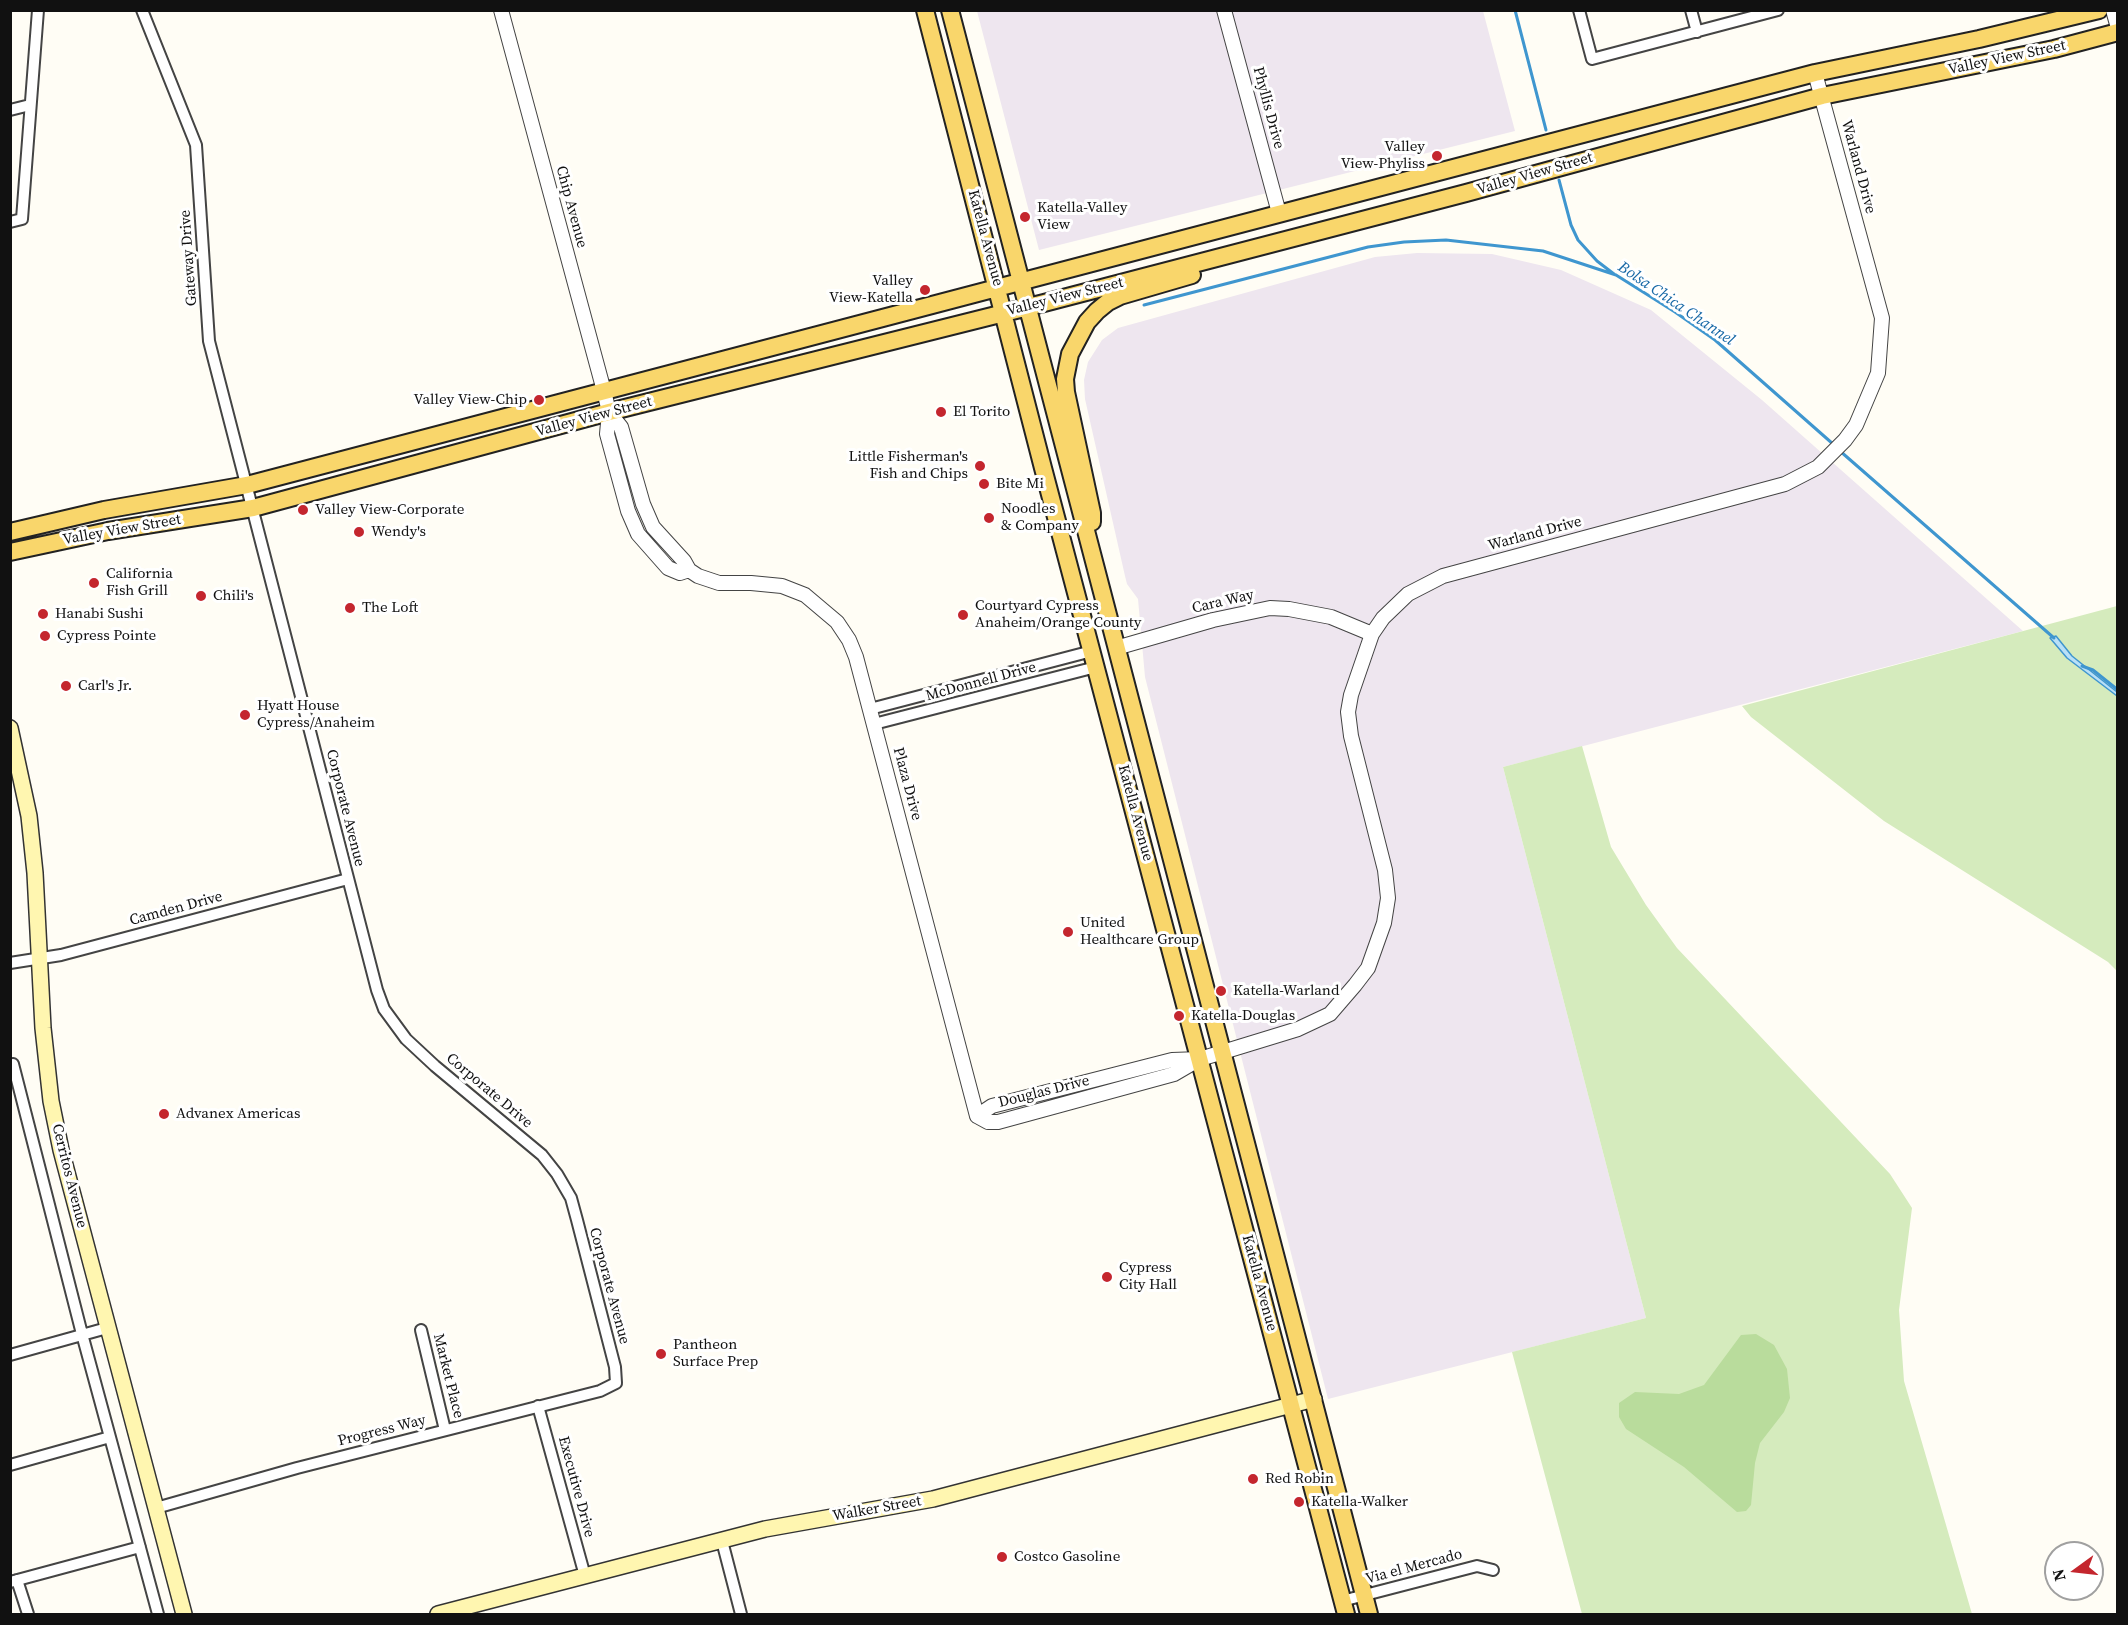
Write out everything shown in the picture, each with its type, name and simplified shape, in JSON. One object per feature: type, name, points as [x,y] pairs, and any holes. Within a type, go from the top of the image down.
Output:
[{"type":"main road","name":"Katella Avenue","points":[[925,10],[1344,1608]]},
{"type":"main road","name":"Katella Avenue","points":[[950,10],[1369,1614]]},
{"type":"main road","name":"Valley View Street","points":[[10,532],[104,510],[247,485],[1815,73],[2001,34],[2099,10]]},
{"type":"main road","name":"Valley View Street","points":[[10,552],[108,531],[253,508],[609,412],[1466,193],[1822,96],[2054,49],[2118,30]]},
{"type":"main road","points":[[1091,553],[1092,513],[1066,392],[1067,365],[1078,336],[1097,311],[1120,296],[1258,254],[1275,243]]},
{"type":"main road","points":[[1084,620],[1107,645],[1116,648]]},
{"type":"main road","points":[[1094,659],[1103,652],[1110,663],[1122,671]]},
{"type":"main road","name":"Cerritos Avenue","points":[[10,728],[29,816],[35,873],[43,1028],[51,1101],[61,1150],[107,1328],[184,1614]]},
{"type":"main road","name":"Walker Street","points":[[438,1614],[765,1529],[933,1499],[1314,1399]]},
{"type":"street","points":[[10,222],[22,219],[38,10]]},
{"type":"street","name":"Gateway Drive","points":[[142,10],[196,145],[209,341],[253,508]]},
{"type":"street","name":"Chip Avenue","points":[[501,10],[609,412]]},
{"type":"street","name":"Phyllis Drive","points":[[1224,10],[1279,213]]},
{"type":"street","points":[[1579,10],[1592,59],[1778,10]]},
{"type":"street","points":[[1691,10],[1697,32]]},
{"type":"street","points":[[2113,10],[2118,30]]},
{"type":"street","name":"Warland Drive","points":[[1222,1054],[1298,1029],[1329,1014],[1368,968],[1384,923],[1388,898],[1385,870],[1351,736],[1348,712],[1351,694],[1372,634],[1383,618],[1408,594],[1443,576],[1785,484],[1812,471],[1833,453],[1856,425],[1878,373],[1882,318],[1815,73]]},
{"type":"street","points":[[10,110],[30,105]]},
{"type":"street","name":"Plaza Drive","points":[[609,412],[607,434],[628,511],[638,534],[668,568],[680,573],[688,570],[719,583],[782,586],[805,595],[837,622],[849,640],[856,657],[978,1116]]},
{"type":"street","name":"Corporate Avenue","points":[[253,508],[348,879],[384,1009]]},
{"type":"street","name":"Cara Way","points":[[1116,648],[1214,620],[1270,608],[1331,617],[1372,634]]},
{"type":"street","name":"McDonnell Drive","points":[[870,709],[1094,659]]},
{"type":"street","name":"McDonnell Drive","points":[[874,724],[1094,659]]},
{"type":"street","name":"Camden Drive","points":[[10,963],[39,959],[348,879]]},
{"type":"street","name":"Corporate Drive","points":[[384,1009],[406,1039],[435,1066],[542,1155],[557,1174],[571,1198]]},
{"type":"street","name":"Douglas Drive","points":[[978,1116],[992,1106],[1172,1060],[1200,1059],[1222,1054]]},
{"type":"street","points":[[12,1064],[158,1614]]},
{"type":"street","name":"Corporate Avenue","points":[[571,1198],[615,1367],[616,1383]]},
{"type":"street","points":[[10,1355],[107,1328]]},
{"type":"street","name":"Market Place","points":[[421,1330],[446,1430]]},
{"type":"street","name":"Progress Way","points":[[156,1508],[294,1469],[600,1391],[616,1383]]},
{"type":"street","name":"Executive Drive","points":[[538,1406],[585,1576]]},
{"type":"street","points":[[10,1465],[110,1437]]},
{"type":"street","points":[[722,1541],[741,1614]]},
{"type":"street","points":[[28,1614],[14,1581],[140,1547]]},
{"type":"street","name":"Via el Mercado","points":[[1344,1608],[1365,1595],[1477,1566],[1493,1570]]},
{"type":"shaded area","points":[[977,11],[1483,11],[1515,131],[1039,250]]},
{"type":"shaded area","points":[[1417,253],[1492,254],[1561,270],[1651,310],[1762,400],[2023,631],[1503,767],[1646,1318],[1328,1399],[1145,677],[1138,599],[1127,584],[1125,576],[1085,399],[1084,380],[1088,362],[1102,340],[1118,328],[1375,257]]},
{"type":"green space","points":[[2117,606],[2117,971],[2108,962],[1884,821],[1751,717],[1742,706]]},
{"type":"green space","points":[[1582,746],[1611,847],[1646,905],[1677,948],[1890,1174],[1912,1208],[1899,1310],[1904,1381],[1972,1614],[1582,1614],[1512,1352],[1646,1318],[1503,767]]},
{"type":"green space","points":[[1756,1334],[1774,1345],[1787,1369],[1790,1398],[1784,1412],[1760,1443],[1755,1463],[1751,1505],[1746,1511],[1737,1512],[1684,1467],[1626,1429],[1619,1417],[1619,1403],[1635,1392],[1679,1394],[1704,1385],[1741,1335]]},
{"type":"water","points":[[2056,636],[2072,656],[2117,692],[2117,696],[2067,658],[2050,638]]},
{"type":"waterway","points":[[1515,10],[1546,130]]},
{"type":"waterway","points":[[1559,180],[1571,225],[1578,240],[1597,261],[1614,274]]},
{"type":"waterway","name":"Bolsa Chica Channel","points":[[1144,305],[1368,247],[1404,242],[1446,240],[1543,251],[1616,275],[1675,312],[1715,340],[1833,444]]},
{"type":"waterway","name":"Bolsa Chica Channel","points":[[1840,451],[2054,638]]},
{"type":"waterway","name":"Bolsa Chica Channel","points":[[2082,666],[2093,670],[2118,690]]},
{"type":"place","name":"Valley View-Phyliss","points":[[1437,156]]},
{"type":"place","name":"Katella-Valley View","points":[[1025,217]]},
{"type":"place","name":"Valley View-Katella","points":[[925,290]]},
{"type":"place","name":"Valley View-Chip","points":[[539,400]]},
{"type":"place","name":"El Torito","points":[[941,412]]},
{"type":"place","name":"Little Fisherman's Fish and Chips","points":[[980,466]]},
{"type":"place","name":"Bite Mi","points":[[984,484]]},
{"type":"place","name":"Valley View-Corporate","points":[[303,510]]},
{"type":"place","name":"Noodles & Company","points":[[989,518]]},
{"type":"place","name":"Wendy's","points":[[359,532]]},
{"type":"place","name":"California Fish Grill","points":[[94,583]]},
{"type":"place","name":"Chili's","points":[[201,596]]},
{"type":"place","name":"The Loft","points":[[350,608]]},
{"type":"place","name":"Hanabi Sushi","points":[[43,614]]},
{"type":"place","name":"Courtyard Cypress Anaheim/Orange County","points":[[963,615]]},
{"type":"place","name":"Cypress Pointe","points":[[45,636]]},
{"type":"place","name":"Carl's Jr.","points":[[66,686]]},
{"type":"place","name":"Hyatt House Cypress/Anaheim","points":[[245,715]]},
{"type":"place","name":"United Healthcare Group","points":[[1068,932]]},
{"type":"place","name":"Katella-Warland","points":[[1221,991]]},
{"type":"place","name":"Katella-Douglas","points":[[1179,1016]]},
{"type":"place","name":"Advanex Americas","points":[[164,1114]]},
{"type":"place","name":"Cypress City Hall","points":[[1107,1277]]},
{"type":"place","name":"Pantheon Surface Prep","points":[[661,1354]]},
{"type":"place","name":"Red Robin","points":[[1253,1479]]},
{"type":"place","name":"Katella-Walker","points":[[1299,1502]]},
{"type":"place","name":"Costco Gasoline","points":[[1002,1557]]}]
